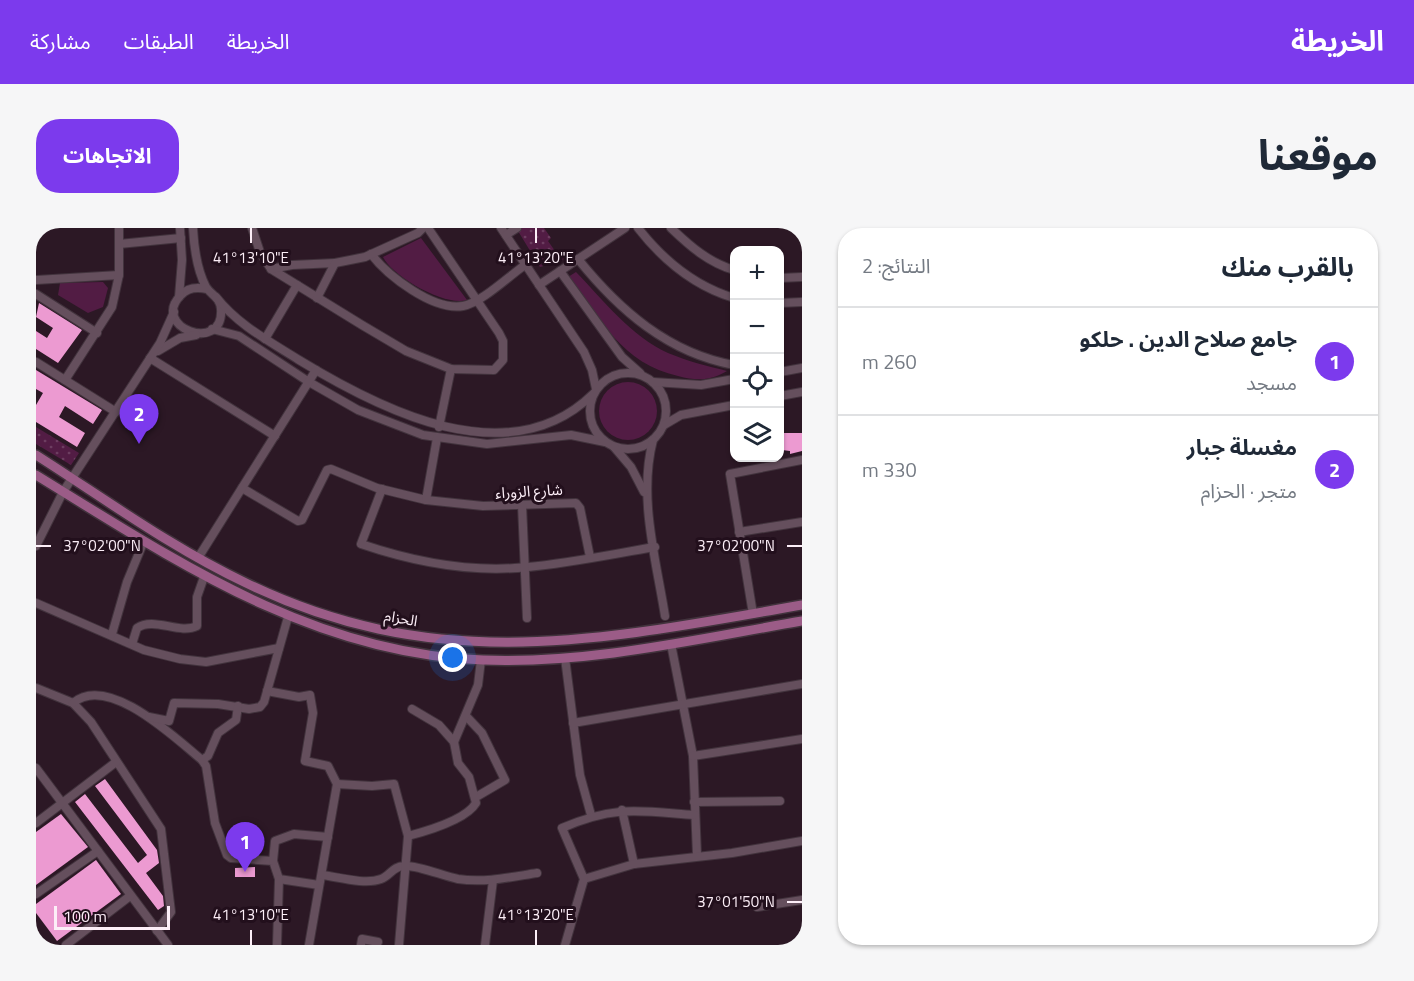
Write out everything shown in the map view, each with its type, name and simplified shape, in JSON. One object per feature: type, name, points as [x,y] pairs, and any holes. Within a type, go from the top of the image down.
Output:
[{"type":"main road","name":"الحزام","points":[[36,455],[198,558],[255,588],[322,614],[373,628],[443,640],[498,644],[569,641],[615,637],[802,605]]},
{"type":"main road","points":[[36,475],[204,577],[288,617],[347,637],[399,649],[481,660],[565,658],[671,644],[802,621]]},
{"type":"street","points":[[65,380],[112,308],[118,275],[119,228]]},
{"type":"street","points":[[36,546],[63,492],[165,335],[179,297],[180,228]]},
{"type":"street","points":[[193,228],[198,266],[207,289],[233,317],[316,370],[377,404],[439,427],[495,432],[530,429],[562,418],[595,392],[604,381],[621,374],[644,376]]},
{"type":"street","points":[[252,228],[260,252],[271,269],[406,351],[451,369],[494,370],[503,360],[503,341],[478,300],[426,228],[418,234],[371,255],[335,263],[271,269]]},
{"type":"street","points":[[517,228],[503,232],[584,352],[592,370],[595,392],[590,417],[594,428],[605,442]]},
{"type":"street","points":[[539,285],[625,228]]},
{"type":"street","points":[[638,228],[653,246],[679,270],[707,287],[730,296]]},
{"type":"street","points":[[671,228],[715,264],[730,268]]},
{"type":"street","points":[[119,244],[181,238]]},
{"type":"street","points":[[371,255],[384,270],[427,298],[447,306],[464,306],[478,300],[525,265]]},
{"type":"street","points":[[578,259],[619,306],[667,341],[730,363]]},
{"type":"street","points":[[317,298],[335,263]]},
{"type":"street","points":[[560,271],[616,349],[653,382],[665,402],[664,425]]},
{"type":"street","points":[[36,280],[118,275]]},
{"type":"street","points":[[784,278],[802,277]]},
{"type":"street","points":[[266,339],[297,285]]},
{"type":"street","points":[[179,297],[189,289],[207,289]]},
{"type":"street","points":[[36,294],[97,333]]},
{"type":"street","points":[[150,358],[172,341],[212,329],[220,318],[221,310],[216,297]]},
{"type":"street","points":[[784,303],[802,302]]},
{"type":"street","points":[[174,312],[180,326],[186,331],[199,334]]},
{"type":"street","points":[[212,329],[239,336],[309,382],[365,413],[436,438],[487,444],[571,435],[605,442],[614,447],[632,467],[648,502]]},
{"type":"street","points":[[150,358],[275,436]]},
{"type":"street","points":[[36,362],[116,412]]},
{"type":"street","points":[[439,427],[451,369]]},
{"type":"street","points":[[784,371],[802,369]]},
{"type":"street","points":[[198,558],[316,370]]},
{"type":"street","points":[[653,382],[701,385],[730,380]]},
{"type":"street","points":[[784,395],[802,392]]},
{"type":"street","points":[[665,616],[648,502],[646,470],[653,440],[664,425],[681,415],[730,406]]},
{"type":"street","points":[[426,500],[436,438]]},
{"type":"street","points":[[614,447],[637,448],[653,440]]},
{"type":"street","points":[[753,614],[729,474],[802,460]]},
{"type":"street","name":"شارع الزوراء","points":[[242,488],[298,521],[302,520],[327,471],[331,469],[382,489],[426,500],[483,506],[576,503],[580,508],[590,557]]},
{"type":"street","points":[[382,489],[361,544],[404,558],[476,567],[526,568],[655,547]]},
{"type":"street","points":[[522,506],[527,618]]},
{"type":"street","points":[[739,532],[802,522]]},
{"type":"street","points":[[112,634],[127,582],[144,541]]},
{"type":"street","points":[[132,644],[137,628],[144,624],[188,629],[196,626],[197,597],[204,577]]},
{"type":"street","points":[[36,603],[154,654],[198,662],[279,648]]},
{"type":"street","points":[[147,717],[169,721],[174,702],[254,709],[264,702],[288,617]]},
{"type":"street","points":[[671,644],[693,756],[697,855]]},
{"type":"street","points":[[565,658],[580,775],[591,815]]},
{"type":"street","points":[[454,742],[478,685],[481,660]]},
{"type":"street","points":[[573,723],[802,684]]},
{"type":"street","points":[[36,688],[73,702],[91,722],[158,824],[163,837],[171,912],[157,931]]},
{"type":"street","points":[[267,691],[299,697],[310,695],[313,713],[305,761],[328,766],[337,784],[309,945]]},
{"type":"street","points":[[73,702],[78,698],[100,694],[147,717],[202,760],[206,766],[217,831],[227,855],[231,858],[273,861]]},
{"type":"street","points":[[202,760],[208,756],[218,733],[236,720],[238,706]]},
{"type":"street","points":[[408,836],[440,827],[468,812],[476,803],[469,777],[458,763],[454,742],[440,725],[412,709]]},
{"type":"street","points":[[466,716],[482,733],[505,780],[476,797]]},
{"type":"street","points":[[693,756],[802,739]]},
{"type":"street","points":[[36,823],[116,762]]},
{"type":"street","points":[[36,768],[168,945]]},
{"type":"street","points":[[337,784],[372,786],[394,784],[408,836],[399,945]]},
{"type":"street","points":[[694,802],[780,801]]},
{"type":"street","points":[[622,810],[634,864]]},
{"type":"street","points":[[565,945],[584,879],[562,828],[591,815],[622,810],[695,815]]},
{"type":"street","points":[[277,945],[279,879],[273,861],[275,841],[294,834],[328,837]]},
{"type":"street","points":[[584,879],[634,864],[697,855],[732,853],[802,841]]},
{"type":"street","points":[[36,894],[98,851]]},
{"type":"street","points":[[322,875],[374,881],[384,878],[390,871],[405,865],[438,875],[493,880],[537,873]]},
{"type":"street","points":[[279,879],[319,885]]},
{"type":"street","points":[[485,945],[493,880]]},
{"type":"street","points":[[66,945],[130,896]]},
{"type":"street","points":[[758,907],[802,900]]},
{"type":"street","points":[[361,945],[362,939],[378,942]]},
{"type":"shaded area","points":[[522,228],[544,228],[551,238],[548,241],[555,251],[570,249],[570,257],[540,267],[518,231]]},
{"type":"shaded area","points":[[421,238],[467,300],[457,301],[433,294],[408,281],[388,265],[383,257]]},
{"type":"shaded area","points":[[576,272],[642,338],[668,353],[727,371],[709,378],[691,379],[659,370],[642,361],[614,338],[602,324],[568,277]]},
{"type":"shaded area","points":[[103,282],[108,288],[103,307],[88,313],[58,295],[60,283]]},
{"type":"shaded area","points":[[622,382],[634,382],[649,390],[657,405],[657,417],[649,432],[634,440],[622,440],[607,432],[599,417],[599,405],[607,390]]},
{"type":"shaded area","points":[[36,427],[79,453],[71,465],[36,444]]},
{"type":"building","points":[[39,303],[82,330],[58,363],[36,349],[36,331],[47,338],[53,328],[36,317]]},
{"type":"building","points":[[36,370],[102,410],[93,424],[65,406],[59,417],[85,433],[77,447],[36,422],[36,405],[43,393],[36,389]]},
{"type":"building","points":[[784,433],[802,433],[802,451],[790,454],[790,451],[784,450]]},
{"type":"building","points":[[105,779],[157,850],[159,863],[146,873],[163,896],[164,906],[158,910],[75,802],[85,794],[138,863],[147,855],[95,786]]},
{"type":"building","points":[[61,814],[88,847],[36,885],[36,832]]},
{"type":"building","points":[[96,860],[121,894],[57,941],[36,913],[36,904]]},
{"type":"building","points":[[255,867],[255,877],[235,877],[235,868]]},
{"type":"place","name":"مغسلة جبار","points":[[139,444]]},
{"type":"place","name":"جامع صلاح الدين . حلكو","points":[[245,872]]}]
